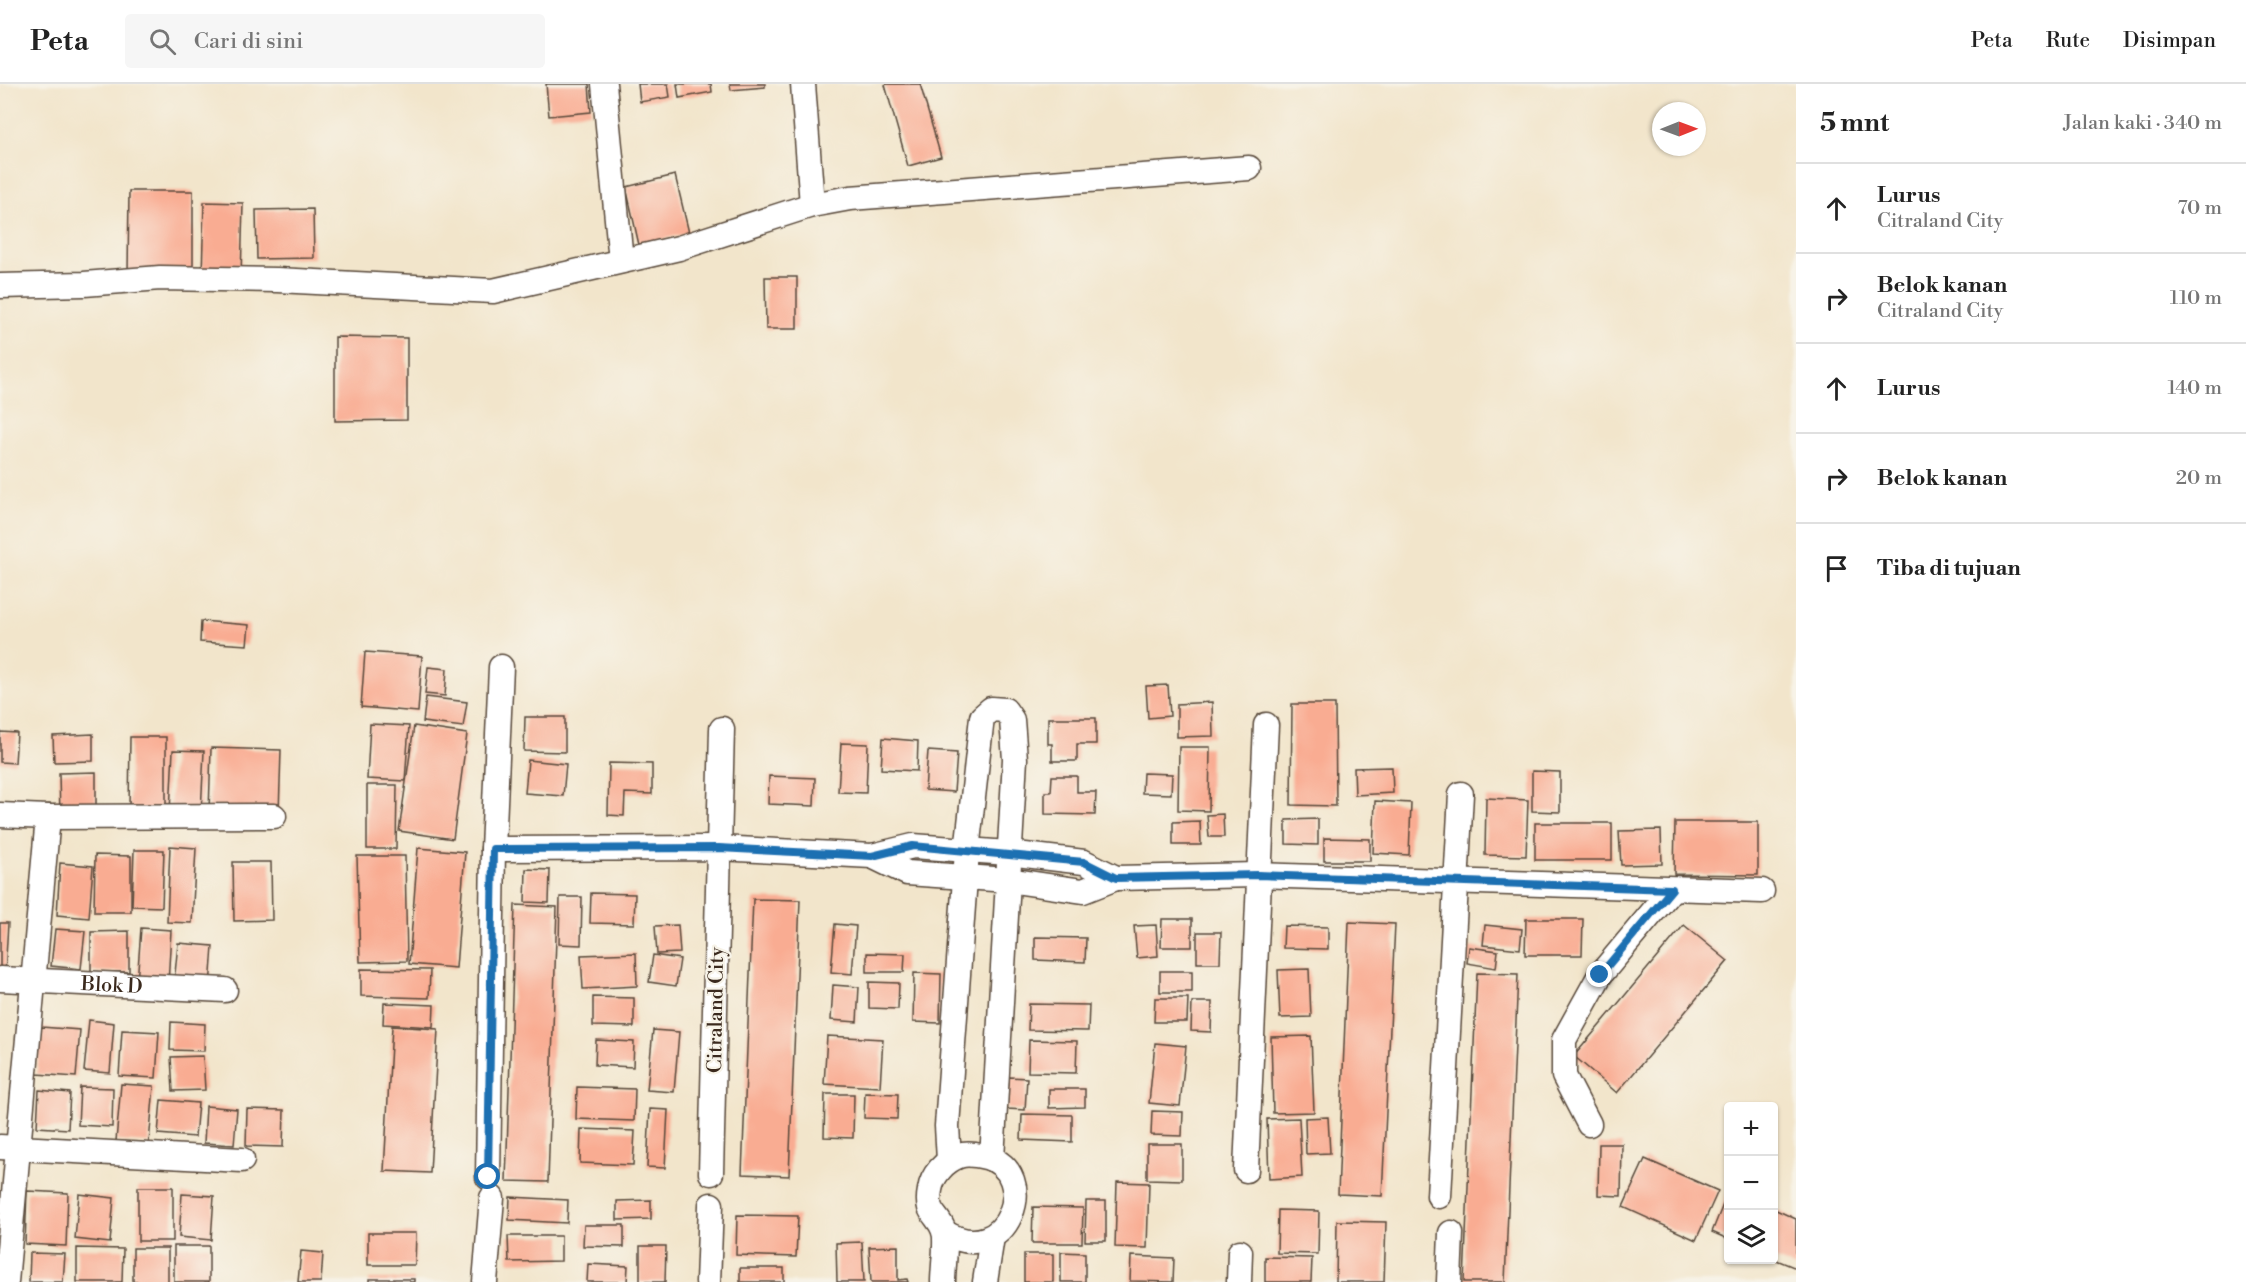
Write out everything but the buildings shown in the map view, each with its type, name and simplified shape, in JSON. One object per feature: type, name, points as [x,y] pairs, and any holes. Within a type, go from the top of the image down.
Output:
[{"type":"street","points":[[604,84],[621,261]]},
{"type":"street","points":[[803,84],[812,205]]},
{"type":"street","points":[[0,286],[84,284],[160,278],[277,280],[493,291],[680,248],[812,205],[850,198],[1249,168]]},
{"type":"street","points":[[484,1282],[490,1188],[493,849],[501,667]]},
{"type":"street","points":[[949,1160],[947,1126],[967,851],[982,717],[991,709],[1005,710],[1012,720],[1016,759],[1008,853],[992,1159]]},
{"type":"street","points":[[1246,1170],[1266,725]]},
{"type":"street","name":"Citraland City","points":[[711,1173],[722,729]]},
{"type":"street","points":[[1439,1196],[1461,794]]},
{"type":"street","points":[[0,815],[48,817],[273,816]]},
{"type":"street","points":[[6,1282],[9,1147],[32,980],[48,817]]},
{"type":"street","points":[[493,849],[719,848],[872,856],[913,846],[1008,853],[1084,862],[1116,878]]},
{"type":"street","points":[[872,856],[907,873],[1008,880],[1083,891],[1116,878],[1258,875],[1762,891]]},
{"type":"street","points":[[1589,1124],[1564,1076],[1564,1040],[1600,975],[1672,889]]},
{"type":"street","name":"Blok D","points":[[0,979],[225,990]]},
{"type":"street","points":[[9,1147],[242,1160]]},
{"type":"street","points":[[962,1155],[977,1155],[992,1159],[1006,1171],[1014,1188],[1015,1207],[1006,1224],[992,1237],[967,1242],[944,1232],[929,1209],[932,1181],[949,1160],[962,1155]]},
{"type":"street","points":[[708,1282],[711,1205]]},
{"type":"street","points":[[943,1282],[944,1232]]},
{"type":"street","points":[[1449,1282],[1451,1233]]},
{"type":"street","points":[[985,1282],[992,1237]]},
{"type":"street","points":[[1239,1282],[1240,1252]]},
{"type":"route","points":[[488,1177],[493,849],[719,848],[872,856],[913,846],[1008,853],[1084,862],[1116,878],[1258,875],[1672,889],[1600,975]]}]
